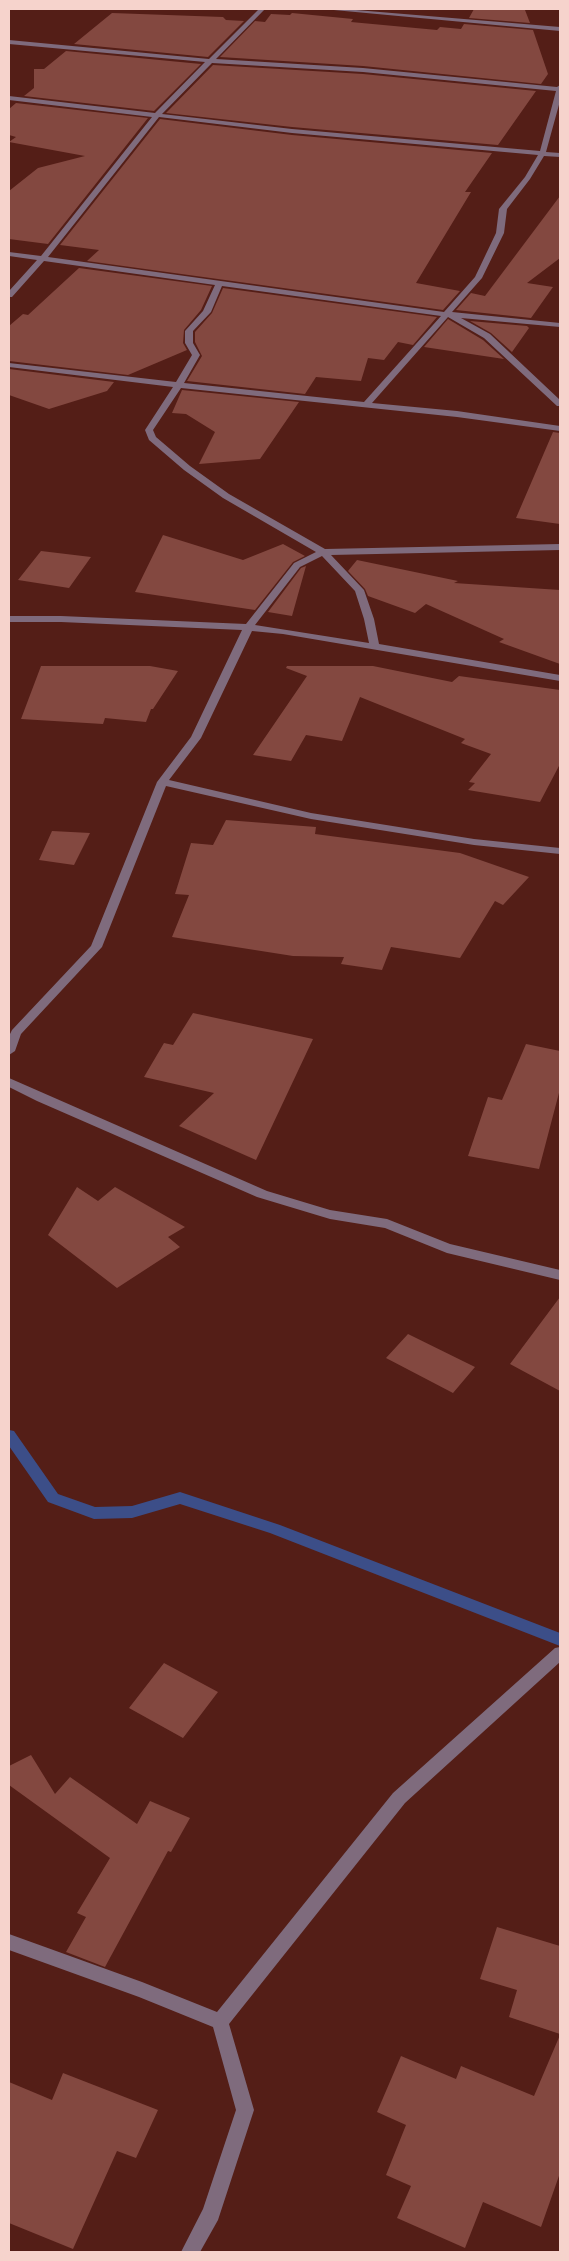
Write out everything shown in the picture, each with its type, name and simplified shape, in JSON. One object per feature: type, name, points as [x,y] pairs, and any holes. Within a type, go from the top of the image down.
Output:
[{"type":"street","points":[[9,295],[43,258],[158,114],[262,9]]},
{"type":"street","points":[[326,9],[560,29]]},
{"type":"street","points":[[9,42],[210,61],[363,70],[560,88],[542,154],[528,178],[503,209],[500,233],[478,278],[366,405]]},
{"type":"street","points":[[9,98],[292,131],[560,156]]},
{"type":"street","points":[[9,254],[445,314],[560,325]]},
{"type":"street","points":[[219,283],[207,312],[189,331],[189,343],[196,355],[149,430],[152,438],[226,496],[323,552],[358,590],[369,619],[375,648]]},
{"type":"street","points":[[445,314],[467,323],[487,336],[560,404]]},
{"type":"street","points":[[9,365],[178,385],[457,414],[560,429]]},
{"type":"street","points":[[9,1051],[16,1033],[96,947],[162,782],[196,738],[248,628],[297,565],[323,552],[560,547]]},
{"type":"street","points":[[9,619],[223,625],[283,631],[560,678]]},
{"type":"street","points":[[162,782],[311,816],[474,842],[560,851]]},
{"type":"street","points":[[9,1082],[40,1098],[262,1194],[330,1214],[387,1224],[447,1248],[560,1275]]},
{"type":"street","points":[[220,2022],[399,1798],[560,1653]]},
{"type":"street","points":[[9,1942],[142,1990],[220,2022]]},
{"type":"street","points":[[190,2252],[211,2213],[245,2110],[220,2022]]},
{"type":"building","points":[[474,9],[525,10],[530,23],[469,18]]},
{"type":"building","points":[[112,13],[223,17],[226,20],[244,21],[208,57],[74,44]]},
{"type":"building","points":[[292,13],[353,19],[351,22],[437,30],[440,27],[461,29],[464,24],[533,30],[548,74],[541,84],[363,66],[220,57],[255,21],[265,22],[271,14],[290,15]]},
{"type":"building","points":[[66,51],[201,64],[154,111],[24,96],[34,88],[34,69],[44,69]]},
{"type":"building","points":[[213,65],[363,74],[536,91],[498,145],[292,127],[166,113]]},
{"type":"building","points":[[16,103],[148,118],[48,244],[9,239],[9,191],[38,168],[85,156],[9,142],[16,137],[9,135],[9,109]]},
{"type":"building","points":[[160,119],[292,135],[492,153],[465,192],[471,192],[416,283],[460,291],[443,310],[87,261],[99,250],[60,245]]},
{"type":"building","points":[[560,196],[560,258],[527,283],[553,287],[531,318],[456,310],[471,293],[485,296]]},
{"type":"building","points":[[79,268],[212,286],[201,310],[184,330],[183,343],[187,350],[128,375],[9,361],[9,326],[23,314],[28,315]]},
{"type":"building","points":[[223,288],[437,317],[413,345],[398,342],[384,360],[368,358],[361,381],[316,377],[305,394],[187,381],[202,356],[195,342],[195,332],[212,313]]},
{"type":"building","points":[[448,319],[483,340],[504,359],[424,347]]},
{"type":"building","points":[[470,321],[527,326],[529,328],[512,352],[491,333]]},
{"type":"building","points":[[9,369],[114,382],[107,391],[49,409],[9,395]]},
{"type":"building","points":[[182,390],[299,402],[260,459],[199,464],[215,432],[186,414],[172,413]]},
{"type":"building","points":[[553,432],[560,433],[560,524],[516,518]]},
{"type":"building","points":[[163,535],[243,560],[283,544],[305,556],[293,562],[255,610],[135,592]]},
{"type":"building","points":[[41,551],[91,557],[69,588],[18,580]]},
{"type":"building","points":[[357,560],[458,581],[454,583],[560,590],[560,664],[499,642],[504,639],[426,604],[415,613],[368,596],[365,589],[348,571]]},
{"type":"building","points":[[306,566],[292,616],[268,612],[301,568]]},
{"type":"building","points":[[41,666],[150,666],[178,671],[153,709],[151,709],[146,722],[105,718],[103,724],[21,719]]},
{"type":"building","points":[[287,666],[373,666],[452,682],[459,676],[560,690],[560,764],[540,802],[468,790],[475,783],[469,782],[491,754],[461,743],[465,739],[360,697],[342,741],[306,735],[291,761],[253,755],[307,676],[286,668]]},
{"type":"building","points":[[226,820],[316,827],[315,834],[460,853],[529,877],[503,905],[495,901],[460,958],[391,947],[382,970],[341,964],[344,957],[293,956],[172,937],[189,895],[175,894],[191,843],[213,845]]},
{"type":"building","points":[[52,831],[90,833],[74,865],[39,860]]},
{"type":"building","points":[[193,1013],[313,1039],[256,1160],[179,1126],[214,1093],[144,1077],[164,1043],[173,1045]]},
{"type":"building","points":[[526,1044],[560,1051],[560,1089],[539,1169],[468,1156],[488,1097],[502,1100]]},
{"type":"building","points":[[77,1187],[98,1201],[115,1187],[185,1227],[168,1237],[180,1247],[117,1288],[48,1235]]},
{"type":"building","points":[[560,1297],[560,1391],[510,1364]]},
{"type":"building","points":[[408,1334],[475,1367],[453,1393],[386,1358]]},
{"type":"building","points":[[164,1663],[218,1692],[183,1738],[129,1708]]},
{"type":"building","points":[[31,1755],[55,1794],[70,1777],[137,1824],[150,1801],[190,1818],[171,1852],[168,1851],[105,1967],[66,1952],[86,1917],[77,1913],[110,1858],[9,1785],[9,1766]]},
{"type":"building","points":[[497,1927],[560,1946],[560,2034],[509,2017],[517,1990],[480,1979]]},
{"type":"building","points":[[560,2035],[560,2173],[541,2227],[483,2202],[465,2248],[397,2218],[411,2186],[386,2175],[406,2125],[377,2112],[401,2056],[456,2079],[461,2066],[534,2096]]},
{"type":"building","points":[[63,2073],[158,2110],[136,2158],[117,2151],[73,2249],[9,2223],[9,2082],[52,2100]]},
{"type":"waterway","points":[[9,1435],[53,1498],[94,1513],[132,1512],[180,1498],[275,1529],[560,1640]]}]
